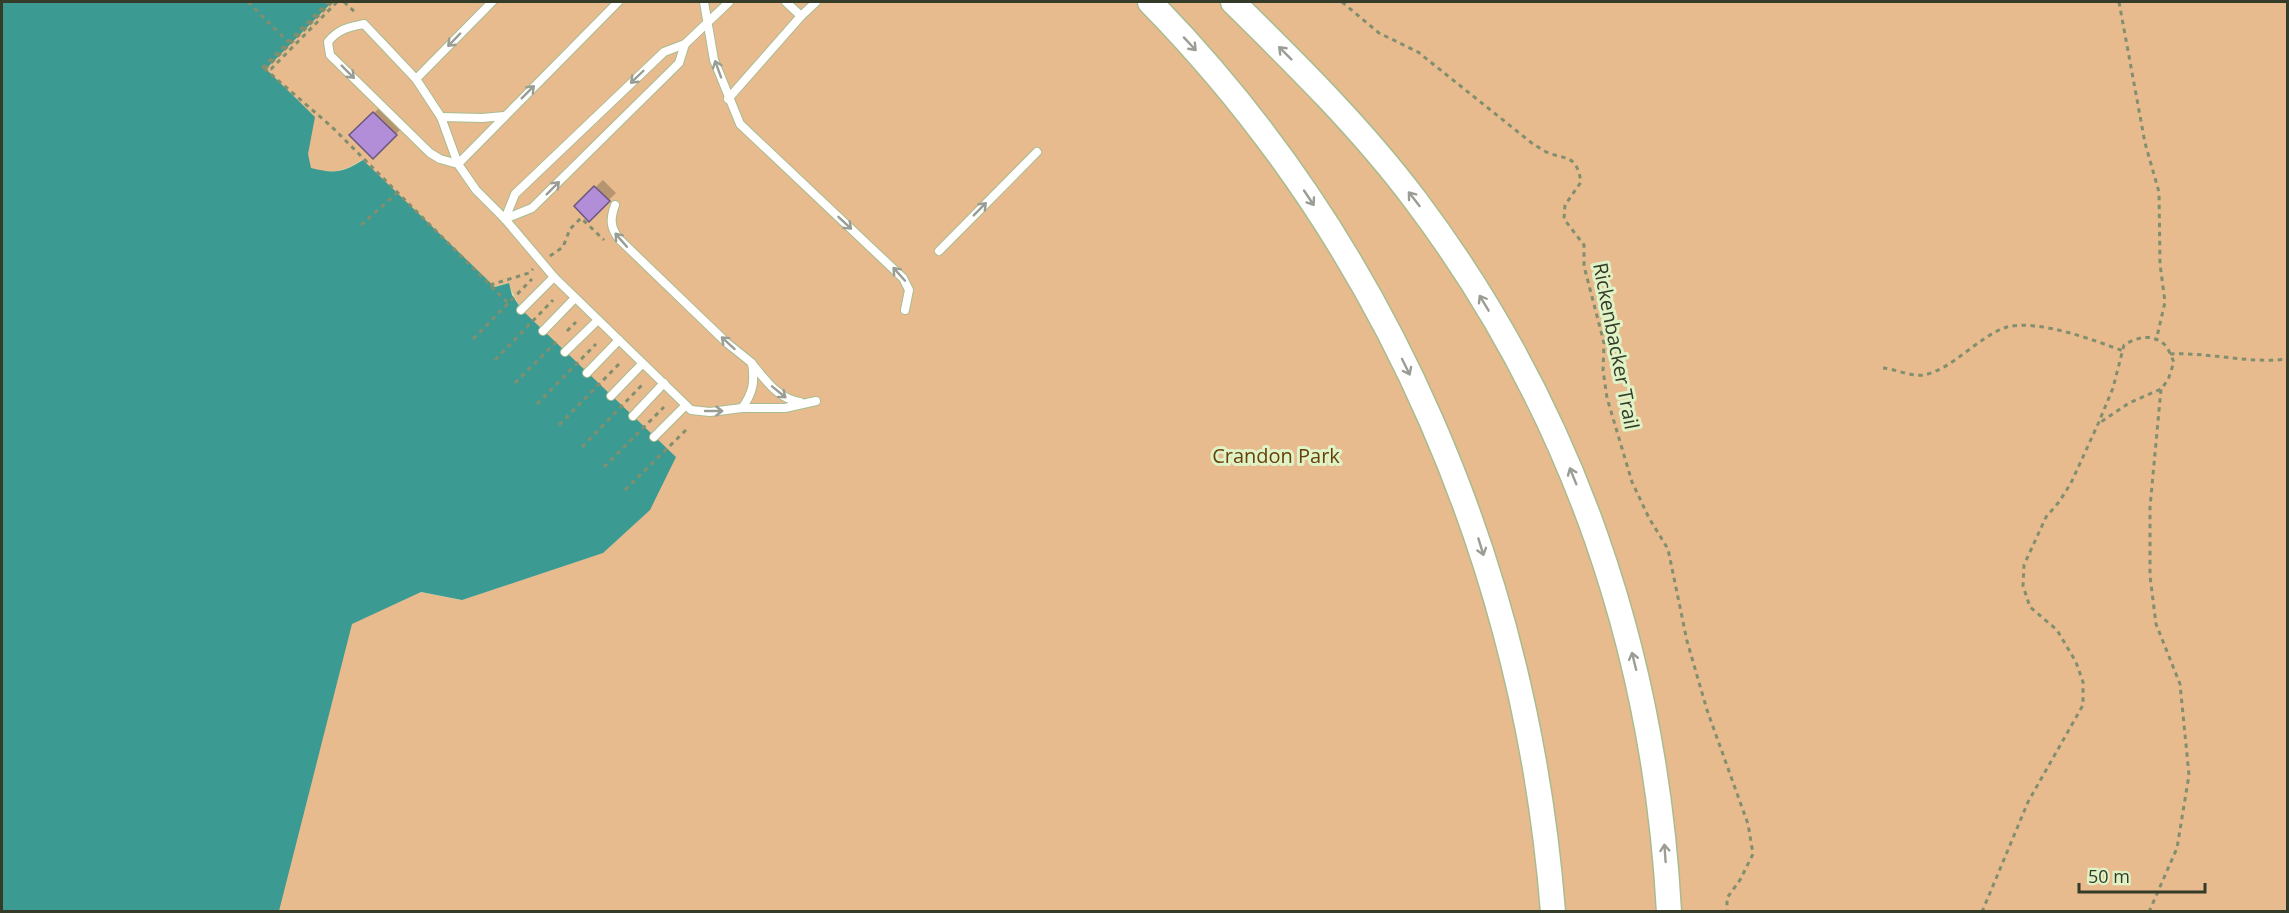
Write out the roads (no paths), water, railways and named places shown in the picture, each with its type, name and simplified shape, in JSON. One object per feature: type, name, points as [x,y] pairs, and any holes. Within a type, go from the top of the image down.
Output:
[{"type":"main road","points":[[1150,2],[1237,99],[1281,157],[1351,265],[1406,366],[1430,417],[1477,534],[1506,628],[1530,735],[1542,806],[1553,912]]},
{"type":"main road","points":[[1233,2],[1342,112],[1416,201],[1485,304],[1545,413],[1604,557],[1635,664],[1645,707],[1661,806],[1669,912]]},
{"type":"lane","points":[[416,79],[492,2]]},
{"type":"lane","points":[[458,164],[618,2]]},
{"type":"lane","points":[[704,2],[714,60],[740,124],[903,278],[909,290],[905,310]]},
{"type":"lane","points":[[505,219],[515,194],[664,52],[685,44],[729,2]]},
{"type":"lane","points":[[786,2],[801,16]]},
{"type":"lane","points":[[728,99],[816,2]]},
{"type":"lane","points":[[458,164],[440,159],[430,153],[330,55],[328,42],[335,33],[348,27],[364,24],[416,79],[441,117],[458,164],[476,190],[505,219],[554,277],[685,406],[691,410],[710,412],[742,408],[785,408],[816,402],[791,401],[777,392],[752,363],[727,343],[619,239],[612,229],[610,217],[615,204]]},
{"type":"lane","points":[[505,219],[532,208],[541,200],[680,63],[685,44]]},
{"type":"lane","points":[[441,117],[471,119],[504,117]]},
{"type":"lane","points":[[939,251],[1037,152]]},
{"type":"lane","points":[[521,310],[554,277]]},
{"type":"lane","points":[[543,331],[575,298]]},
{"type":"lane","points":[[565,352],[598,320]]},
{"type":"lane","points":[[587,373],[619,340]]},
{"type":"lane","points":[[742,408],[750,397],[754,385],[752,363]]},
{"type":"lane","points":[[611,396],[642,364]]},
{"type":"lane","points":[[633,416],[664,383]]},
{"type":"lane","points":[[654,437],[685,406]]},
{"type":"water","points":[[2,2],[332,2],[266,69],[315,117],[308,154],[311,168],[338,171],[363,160],[495,287],[509,283],[512,295],[522,310],[676,457],[650,510],[603,553],[462,600],[421,592],[352,624],[279,911],[2,912]]},
{"type":"park label","name":"Crandon Park","points":[[1276,456]]}]
